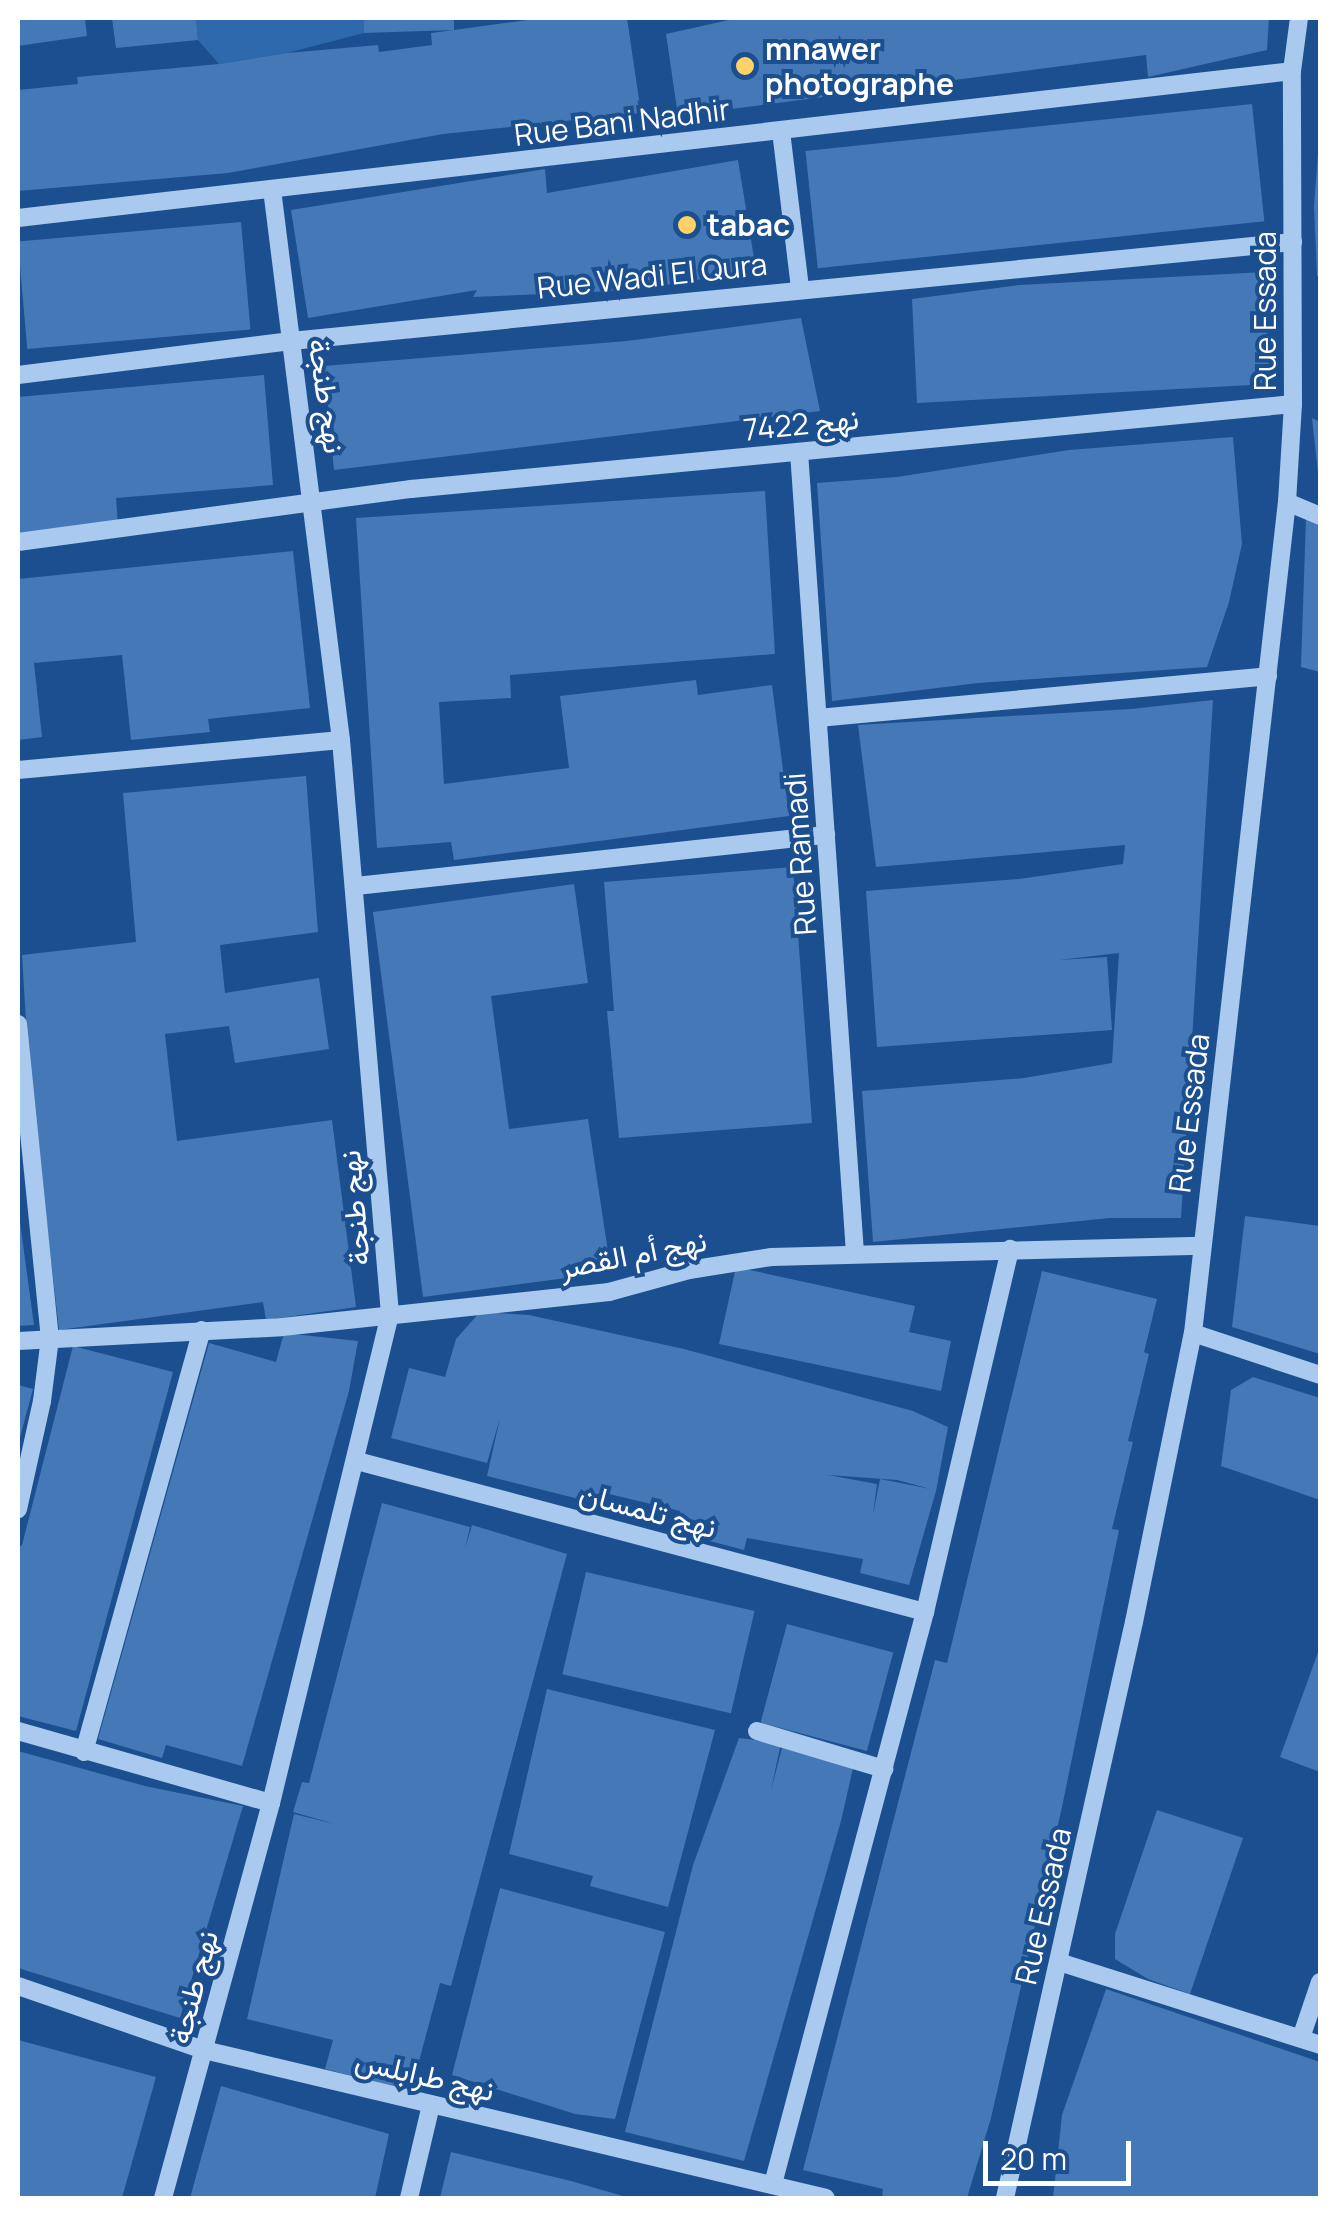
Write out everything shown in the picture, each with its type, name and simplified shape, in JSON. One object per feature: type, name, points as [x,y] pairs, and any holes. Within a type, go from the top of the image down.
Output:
[{"type":"street","name":"Rue Essada","points":[[1005,2198],[1193,1333],[1287,502],[1293,404],[1292,71],[1299,18]]},
{"type":"street","name":"Rue Bani Nadhir","points":[[18,218],[1292,71]]},
{"type":"street","points":[[781,131],[800,288]]},
{"type":"street","name":"نهج طنجة","points":[[163,2198],[271,1803],[390,1314],[341,740],[272,189]]},
{"type":"street","name":"Rue Wadi El Qura","points":[[18,375],[291,341],[1293,242]]},
{"type":"street","name":"نهج 7422","points":[[18,542],[314,502],[1293,404]]},
{"type":"street","name":"Rue Ramadi","points":[[800,452],[855,1252]]},
{"type":"street","points":[[1287,502],[1320,516]]},
{"type":"street","points":[[818,718],[1268,676]]},
{"type":"street","points":[[18,770],[341,740]]},
{"type":"street","points":[[356,886],[826,835]]},
{"type":"street","points":[[18,1024],[50,1338],[42,1401],[18,1510]]},
{"type":"street","name":"نهج أم القصر","points":[[18,1342],[202,1330],[609,1292],[730,1262],[855,1252],[922,1254],[1201,1246]]},
{"type":"street","points":[[773,2184],[925,1612],[1010,1250]]},
{"type":"street","points":[[84,1752],[202,1330]]},
{"type":"street","points":[[1193,1333],[1320,1375]]},
{"type":"street","name":"نهج تلمسان","points":[[357,1460],[925,1612]]},
{"type":"street","points":[[18,1731],[271,1803]]},
{"type":"street","points":[[757,1731],[884,1769]]},
{"type":"street","points":[[1059,1962],[1320,2046]]},
{"type":"street","points":[[1302,2038],[1320,1982]]},
{"type":"street","name":"نهج طرابلس","points":[[18,1986],[204,2050],[826,2198]]},
{"type":"street","points":[[410,2198],[431,2105]]},
{"type":"shaded area","points":[[196,18],[364,18],[364,33],[287,53],[219,64],[198,40]]},
{"type":"building","points":[[18,18],[85,18],[87,36],[18,46]]},
{"type":"building","points":[[112,18],[196,18],[198,40],[116,48]]},
{"type":"building","points":[[364,18],[454,18],[454,30],[364,33]]},
{"type":"building","points":[[542,18],[627,18],[641,113],[443,134],[228,173],[18,191],[18,90],[78,84],[77,77],[219,64],[287,53],[378,45],[379,52],[432,45],[431,33]]},
{"type":"building","points":[[738,18],[1269,18],[1267,50],[1148,77],[1146,55],[678,116],[666,34]]},
{"type":"building","points":[[1252,104],[1264,221],[818,268],[805,151]]},
{"type":"building","points":[[1318,152],[1320,276],[1314,206]]},
{"type":"building","points":[[738,160],[756,270],[636,290],[473,297],[477,290],[308,318],[291,210],[545,169],[547,193]]},
{"type":"building","points":[[241,222],[250,330],[27,349],[18,242]]},
{"type":"building","points":[[1264,272],[1270,384],[917,403],[912,299],[1019,285]]},
{"type":"building","points":[[801,318],[820,411],[334,470],[324,366],[627,341]]},
{"type":"building","points":[[264,375],[273,485],[116,498],[118,525],[18,534],[18,397]]},
{"type":"building","points":[[1312,418],[1320,422],[1320,473],[1318,473]]},
{"type":"building","points":[[1233,437],[1242,544],[1229,602],[1207,667],[978,683],[832,701],[817,483],[897,477],[1069,450]]},
{"type":"building","points":[[765,491],[775,654],[510,675],[511,698],[439,702],[444,784],[569,768],[560,696],[696,680],[698,695],[772,685],[789,816],[454,860],[451,842],[377,848],[356,518]]},
{"type":"building","points":[[1306,517],[1320,525],[1320,672],[1301,667]]},
{"type":"building","points":[[293,551],[310,708],[208,719],[210,732],[131,740],[122,655],[34,663],[42,737],[18,740],[18,579]]},
{"type":"building","points":[[1213,700],[1181,1218],[1110,1218],[873,1242],[862,1091],[1024,1078],[1112,1063],[1119,953],[1059,960],[1107,957],[1112,1030],[877,1047],[866,891],[1019,879],[1123,864],[1125,845],[876,867],[858,725],[1131,709]]},
{"type":"building","points":[[306,776],[318,932],[220,945],[225,993],[319,978],[329,1049],[235,1063],[229,1026],[165,1034],[177,1141],[332,1120],[356,1307],[266,1320],[263,1302],[59,1330],[28,1056],[22,955],[136,942],[123,793]]},
{"type":"building","points":[[793,867],[812,1123],[619,1138],[607,1011],[614,1011],[604,882]]},
{"type":"building","points":[[574,884],[588,983],[491,996],[509,1129],[588,1119],[611,1272],[423,1297],[373,912]]},
{"type":"building","points":[[1245,1216],[1320,1226],[1320,1354],[1232,1327]]},
{"type":"building","points":[[20,1222],[34,1325],[18,1326]]},
{"type":"building","points":[[736,1267],[915,1306],[909,1332],[951,1341],[941,1391],[719,1344]]},
{"type":"building","points":[[1042,1271],[1157,1299],[1144,1352],[1149,1354],[1128,1441],[1133,1442],[1112,1529],[1119,1530],[1062,1807],[991,2118],[967,2198],[882,2197],[883,2189],[803,2170],[935,1660],[947,1663]]},
{"type":"building","points":[[480,1312],[529,1315],[684,1349],[913,1411],[948,1427],[936,1491],[909,1585],[860,1573],[863,1559],[747,1538],[744,1550],[675,1532],[680,1511],[601,1492],[599,1504],[487,1476],[500,1418],[487,1463],[391,1438],[409,1368],[445,1377],[456,1339]],"holes":[[[828,1475],[897,1480],[931,1489],[880,1479],[873,1515],[877,1484]]]},
{"type":"building","points":[[284,1333],[358,1341],[349,1391],[242,1766],[166,1745],[162,1758],[98,1739],[209,1343],[276,1362]]},
{"type":"building","points":[[73,1346],[173,1372],[76,1731],[18,1716],[18,1548],[22,1545]]},
{"type":"building","points":[[1253,1377],[1320,1398],[1320,1500],[1221,1466],[1231,1390]]},
{"type":"building","points":[[18,1385],[33,1389],[19,1441],[18,1441]]},
{"type":"building","points":[[382,1503],[470,1527],[465,1549],[472,1525],[567,1554],[451,1986],[440,1983],[411,2091],[325,2069],[333,2040],[247,2019],[294,1814],[335,1824],[293,1812],[302,1782],[309,1783]]},
{"type":"building","points":[[586,1572],[755,1611],[731,1713],[562,1674]]},
{"type":"building","points":[[787,1624],[893,1652],[867,1751],[761,1723]]},
{"type":"building","points":[[1320,1647],[1320,1772],[1280,1757]]},
{"type":"building","points":[[547,1689],[715,1730],[668,1907],[590,1886],[593,1876],[509,1854]]},
{"type":"building","points":[[739,1738],[781,1743],[771,1790],[782,1748],[853,1768],[744,2161],[625,2132],[693,1865]]},
{"type":"building","points":[[18,1751],[145,1786],[243,1806],[180,2018],[18,1968]]},
{"type":"building","points":[[1157,1810],[1243,1838],[1190,1994],[1148,1979],[1115,1959],[1115,1934]]},
{"type":"building","points":[[500,1888],[665,1932],[615,2119],[575,2114],[452,2075]]},
{"type":"building","points":[[1106,1989],[1320,2062],[1320,2198],[1053,2198],[1062,2115]]},
{"type":"building","points":[[18,2040],[156,2077],[122,2198],[18,2198]]},
{"type":"building","points":[[221,2086],[389,2134],[375,2198],[190,2198]]},
{"type":"building","points":[[451,2152],[571,2181],[630,2198],[440,2198]]},
{"type":"place","name":"mnawer photographe","points":[[745,66]]},
{"type":"place","name":"tabac","points":[[687,225]]}]
